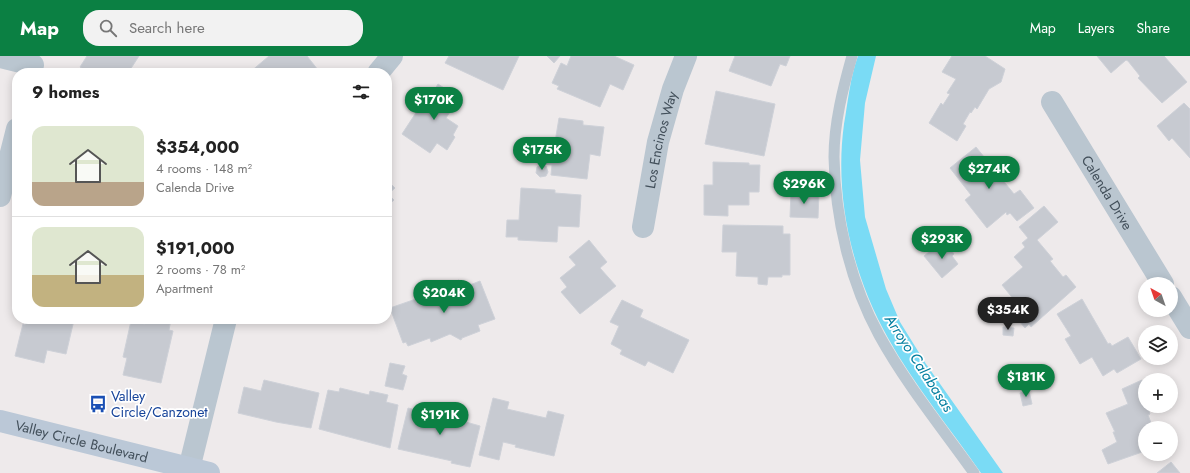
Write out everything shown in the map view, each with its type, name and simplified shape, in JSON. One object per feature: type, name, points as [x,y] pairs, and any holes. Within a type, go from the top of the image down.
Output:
[{"type":"main road","name":"Valley Circle Boulevard","points":[[0,420],[195,471]]},
{"type":"street","points":[[382,68],[392,56]]},
{"type":"street","name":"Los Encinos Way","points":[[643,227],[658,142],[673,89],[686,56]]},
{"type":"street","points":[[0,57],[34,65]]},
{"type":"street","name":"Calenda Drive","points":[[1052,102],[1159,277]]},
{"type":"street","points":[[0,196],[12,149]]},
{"type":"street","points":[[1178,308],[1190,328]]},
{"type":"street","points":[[195,471],[225,324]]},
{"type":"lane","points":[[852,56],[844,82],[834,156],[841,228],[852,268],[865,305],[879,335],[912,388],[974,473]]},
{"type":"water","name":"Arroyo Calabasas","points":[[858,56],[876,56],[865,103],[860,160],[865,217],[886,289],[900,322],[926,364],[1003,473],[981,473],[909,373],[875,313],[865,288],[849,234],[844,207],[842,179],[844,124],[851,81]]},
{"type":"building","points":[[87,56],[139,56],[131,68],[80,67]]},
{"type":"building","points":[[269,56],[307,56],[316,68],[255,68]]},
{"type":"building","points":[[449,56],[519,56],[503,90],[445,63]]},
{"type":"building","points":[[547,56],[560,56],[554,63]]},
{"type":"building","points":[[571,56],[614,56],[634,65],[623,90],[610,84],[600,107],[557,89],[559,86],[552,83],[561,63],[567,66]]},
{"type":"building","points":[[735,56],[790,56],[786,66],[780,64],[771,86],[729,71]]},
{"type":"building","points":[[952,56],[985,56],[1005,69],[1001,82],[989,89],[977,109],[975,107],[971,113],[970,112],[963,124],[966,126],[957,141],[929,123],[941,103],[943,105],[950,94],[947,93],[956,79],[942,72]]},
{"type":"building","points":[[1097,56],[1164,56],[1187,82],[1162,103],[1138,78],[1140,76],[1128,61],[1126,60],[1111,73]]},
{"type":"building","points":[[438,84],[459,98],[446,118],[458,126],[453,135],[455,137],[447,150],[437,143],[430,153],[402,134],[423,102],[426,104]]},
{"type":"building","points":[[716,91],[775,104],[764,156],[705,144]]},
{"type":"building","points":[[1184,103],[1190,109],[1190,158],[1172,138],[1169,141],[1157,126]]},
{"type":"building","points":[[559,118],[583,121],[583,125],[604,127],[600,156],[590,154],[587,179],[551,175],[552,165],[543,164],[546,141],[555,142]]},
{"type":"building","points":[[976,147],[1014,194],[1020,190],[1034,208],[1017,221],[1010,213],[1007,215],[1006,212],[987,228],[965,200],[971,195],[950,168]]},
{"type":"building","points":[[713,162],[749,163],[749,165],[760,165],[759,192],[749,192],[749,205],[728,205],[728,216],[704,215],[704,185],[713,185]]},
{"type":"building","points":[[541,165],[546,166],[548,172],[546,176],[540,177],[536,173],[537,167]]},
{"type":"building","points":[[521,188],[555,190],[555,193],[581,195],[579,227],[558,226],[557,242],[518,240],[518,237],[506,237],[507,220],[519,220]]},
{"type":"building","points":[[791,192],[819,193],[818,218],[790,217]]},
{"type":"building","points":[[1044,206],[1058,222],[1037,240],[1053,259],[1050,261],[1063,277],[1066,275],[1076,287],[1031,327],[1029,324],[1025,328],[1009,311],[1022,302],[1025,304],[1019,297],[1015,301],[1002,285],[1023,267],[1014,257],[1025,247],[1022,243],[1028,238],[1019,227]]},
{"type":"building","points":[[723,225],[783,226],[783,234],[790,234],[790,275],[782,275],[782,277],[768,277],[767,285],[758,284],[758,277],[736,276],[737,252],[722,252]]},
{"type":"building","points":[[589,240],[607,262],[600,268],[616,286],[580,314],[561,292],[567,287],[560,278],[576,265],[569,257]]},
{"type":"building","points":[[940,243],[943,246],[946,244],[954,254],[952,256],[958,264],[942,278],[924,256]]},
{"type":"building","points":[[459,280],[462,288],[480,281],[495,319],[478,325],[480,331],[462,338],[461,340],[450,334],[431,342],[430,338],[408,346],[406,342],[403,343],[392,313],[392,307],[439,291],[438,288]]},
{"type":"building","points":[[1082,299],[1108,344],[1110,343],[1112,346],[1128,337],[1138,354],[1138,361],[1117,373],[1114,369],[1103,376],[1092,357],[1080,364],[1065,339],[1071,336],[1057,314]]},
{"type":"building","points":[[622,300],[643,310],[640,317],[689,340],[673,373],[648,361],[645,366],[620,354],[622,350],[611,344],[619,326],[610,322]]},
{"type":"building","points":[[23,324],[73,324],[66,354],[47,350],[44,363],[15,356]]},
{"type":"building","points":[[130,324],[170,324],[169,330],[173,331],[161,383],[123,375],[127,358],[123,357]]},
{"type":"building","points":[[1003,327],[1014,328],[1013,336],[1003,335]]},
{"type":"building","points":[[390,363],[405,366],[402,374],[407,376],[403,390],[385,386]]},
{"type":"building","points":[[264,380],[319,393],[311,428],[238,413],[244,387],[261,391]]},
{"type":"building","points":[[1138,382],[1138,413],[1150,413],[1148,415],[1150,421],[1138,421],[1138,453],[1108,464],[1102,450],[1117,442],[1113,432],[1115,432],[1106,413],[1128,404],[1122,389]]},
{"type":"building","points":[[340,388],[369,395],[370,391],[388,395],[386,402],[398,405],[390,448],[319,429],[328,390],[339,392]]},
{"type":"building","points":[[1029,391],[1032,404],[1023,406],[1020,393]]},
{"type":"building","points":[[493,398],[509,402],[507,409],[546,418],[548,411],[564,415],[554,456],[515,447],[516,445],[503,442],[499,460],[479,455]]},
{"type":"building","points":[[438,407],[468,414],[466,422],[480,426],[470,467],[451,463],[452,461],[398,449],[408,408],[436,415]]},
{"type":"building","points":[[1171,462],[1180,473],[1157,473]]},
{"type":"place","name":"Valley Circle/Canzonet","points":[[98,404]]}]
